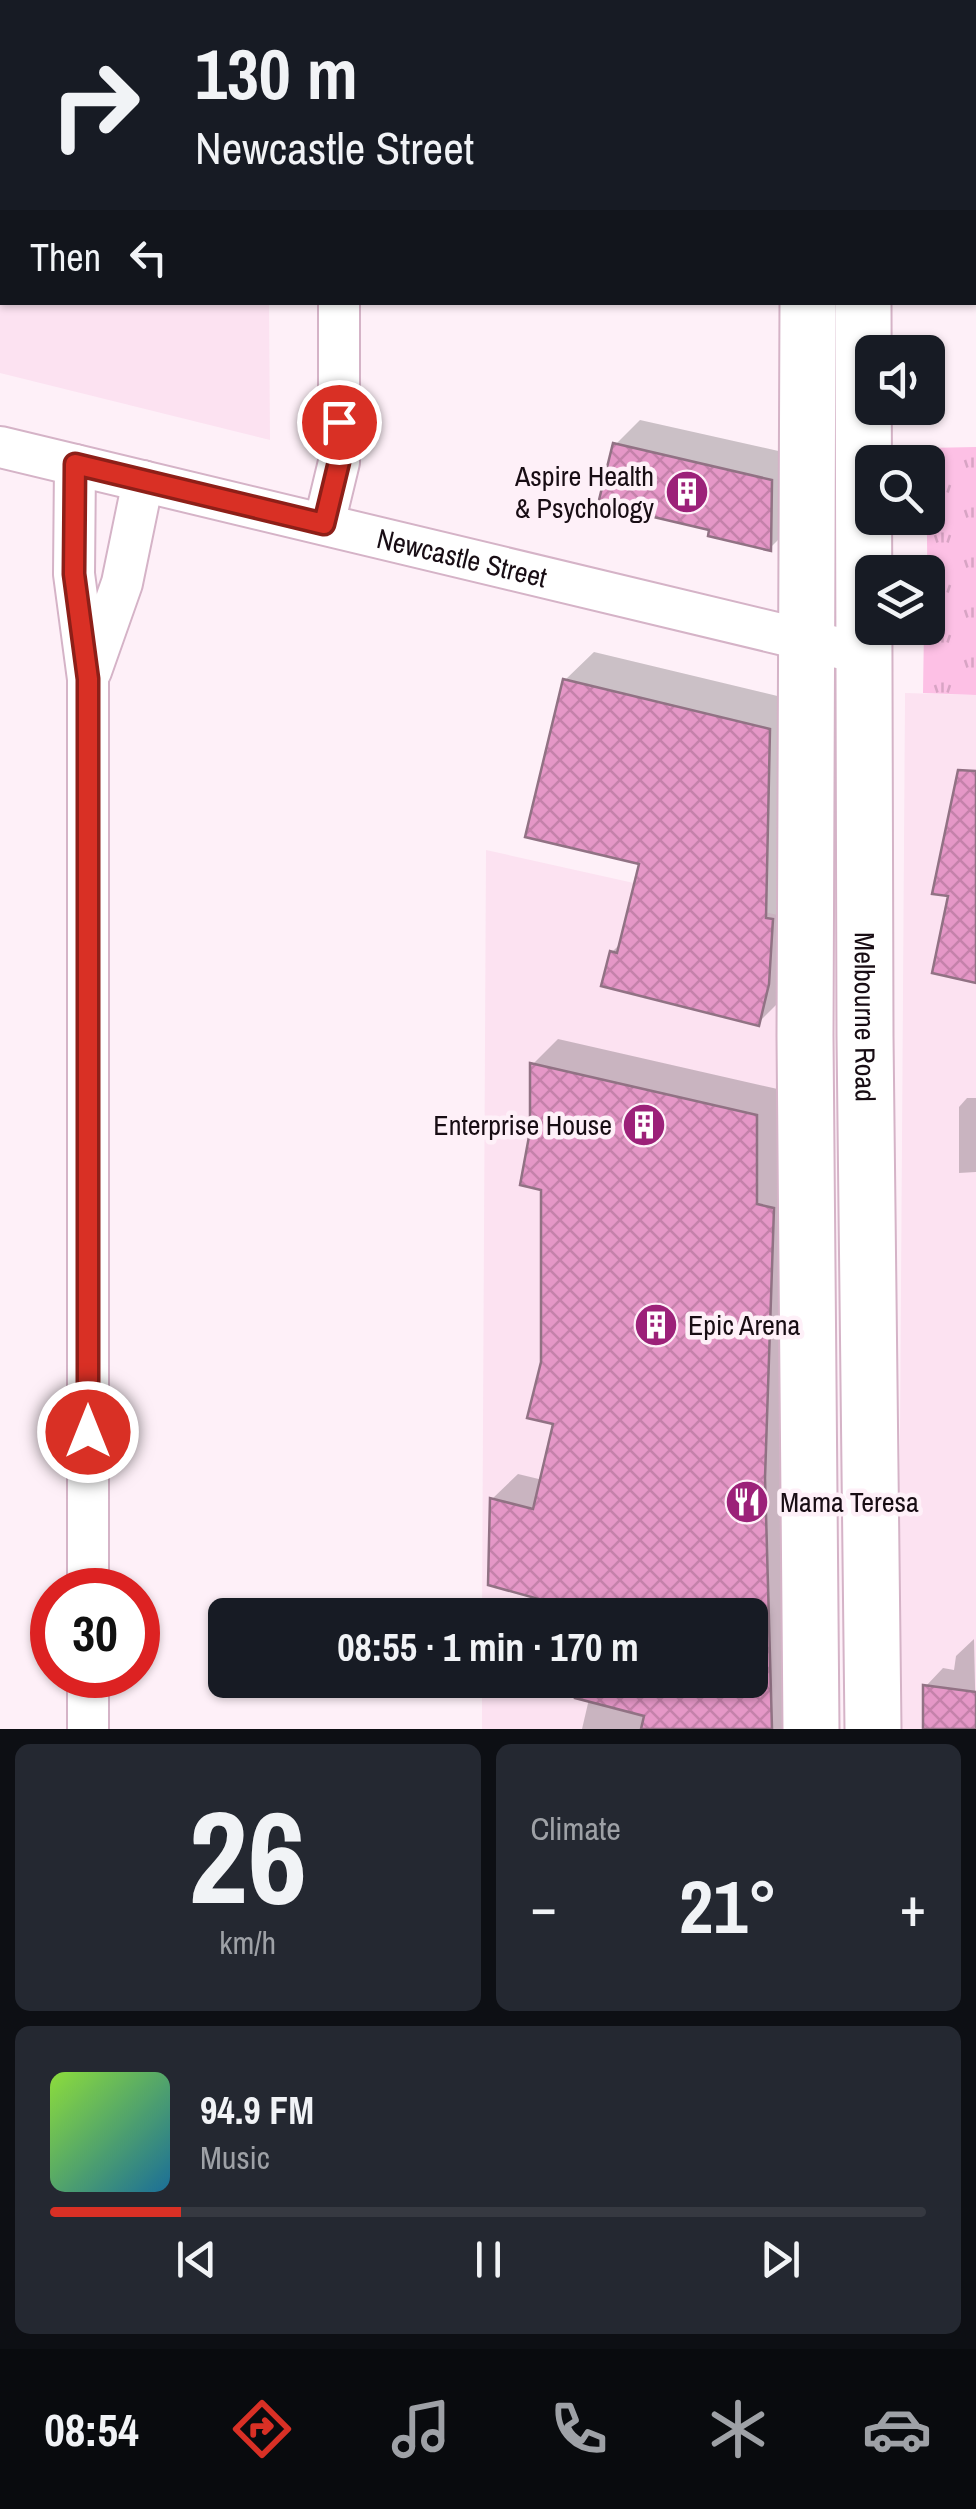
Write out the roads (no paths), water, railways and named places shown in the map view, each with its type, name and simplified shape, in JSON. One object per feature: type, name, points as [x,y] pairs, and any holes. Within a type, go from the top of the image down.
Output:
[{"type":"main road","points":[[808,305],[805,640],[812,1729]]},
{"type":"main road","name":"Melbourne Road","points":[[863,305],[864,1036],[873,1729]]},
{"type":"street","points":[[324,524],[339,462],[339,305]]},
{"type":"street","name":"Newcastle Street","points":[[0,446],[864,654]]},
{"type":"street","points":[[75,464],[74,574],[88,679],[88,1568]]},
{"type":"street","points":[[88,679],[122,583],[143,481]]},
{"type":"street","points":[[88,1698],[88,1729]]},
{"type":"place","name":"Aspire Health & Psychology","points":[[687,492]]},
{"type":"place","name":"Enterprise House","points":[[644,1125]]},
{"type":"place","name":"Epic Arena","points":[[656,1325]]},
{"type":"place","name":"Mama Teresa","points":[[747,1502]]}]
